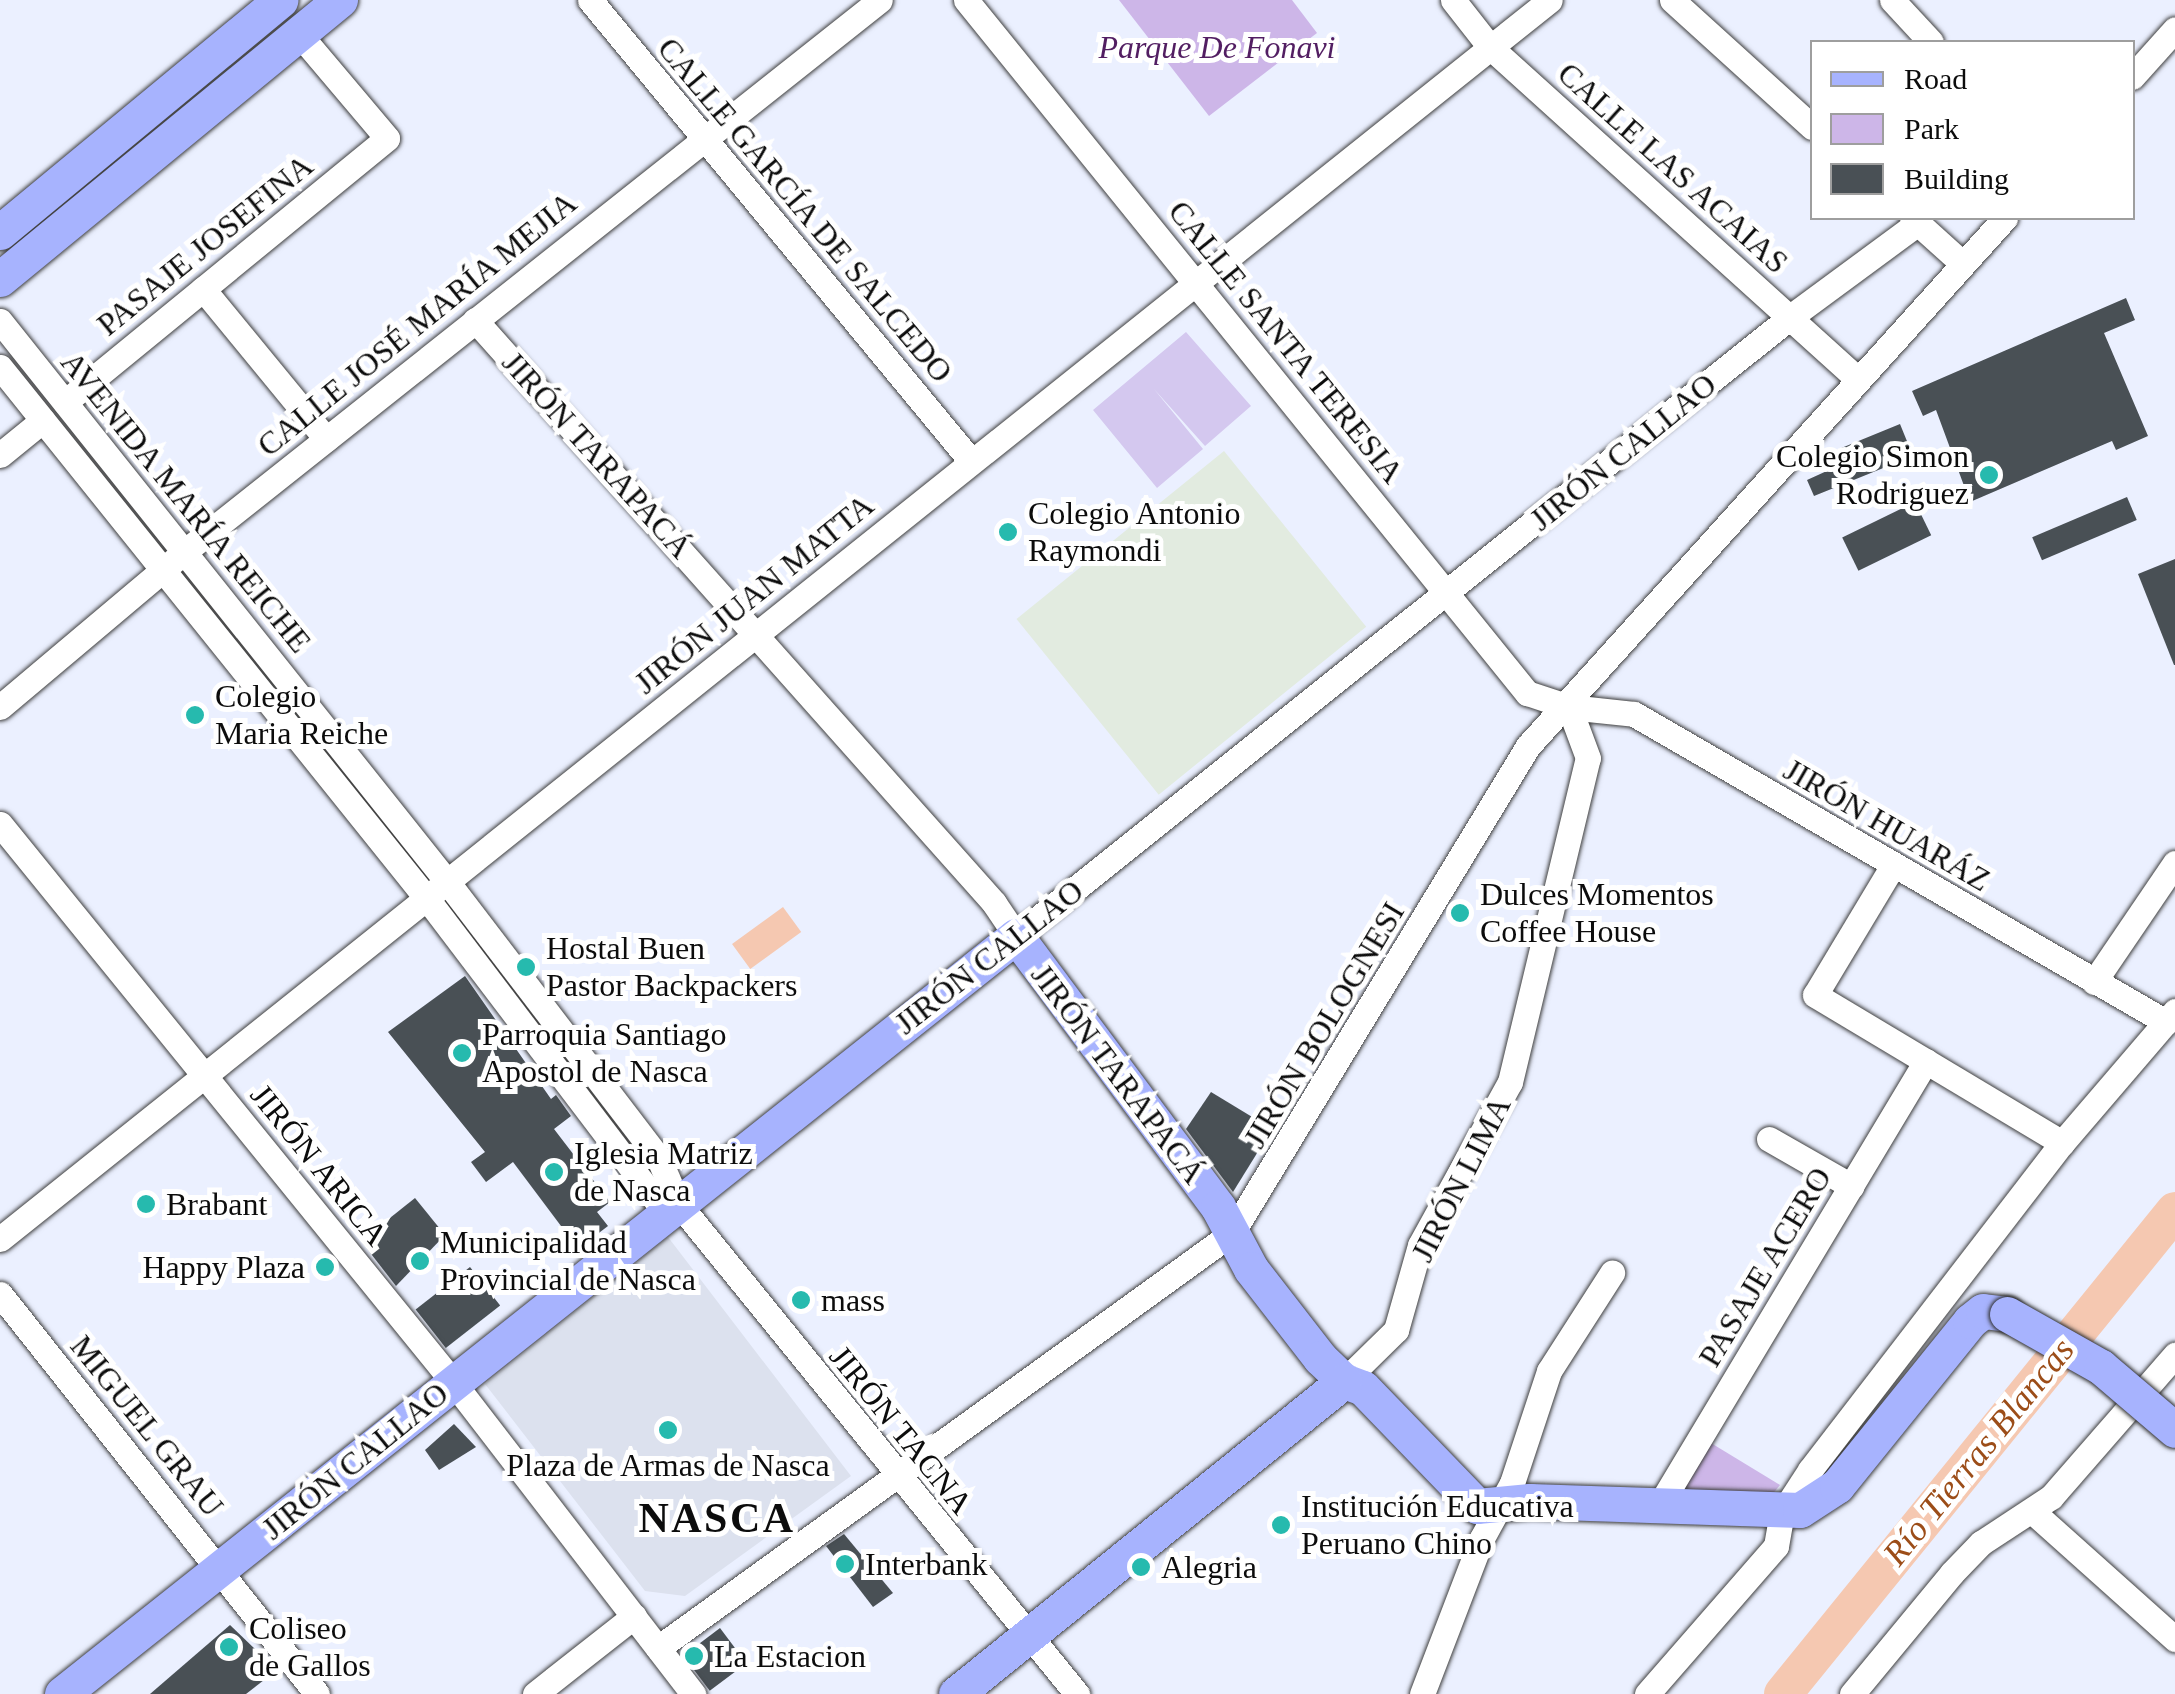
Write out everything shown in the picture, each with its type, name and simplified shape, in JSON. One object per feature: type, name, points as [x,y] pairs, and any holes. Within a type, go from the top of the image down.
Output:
[{"type":"street","points":[[0,278],[340,0]]},
{"type":"street","name":"CALLE GARCÍA DE SALCEDO","points":[[590,0],[970,461]]},
{"type":"street","name":"CALLE JOSÉ MARÍA MEJIA","points":[[0,707],[184,552],[880,0]]},
{"type":"street","name":"CALLE SANTA TERESIA","points":[[966,0],[1450,592],[1527,693],[1568,707]]},
{"type":"street","name":"CALLE LAS ACAIAS","points":[[1453,0],[1490,47],[1855,378]]},
{"type":"street","name":"JIRÓN JUAN MATTA","points":[[0,1239],[207,1078],[970,461],[1550,0]]},
{"type":"street","points":[[1672,0],[1810,125]]},
{"type":"street","points":[[1892,0],[1930,40]]},
{"type":"street","points":[[0,232],[269,3]]},
{"type":"street","points":[[2135,74],[2175,29]]},
{"type":"street","name":"PASAJE JOSEFINA","points":[[65,402],[387,138],[299,34]]},
{"type":"street","points":[[1915,220],[1962,263]]},
{"type":"street","name":"JIRÓN CALLAO","points":[[62,1694],[1915,220]]},
{"type":"street","name":"JIRÓN BOLOGNESI","points":[[658,1648],[1232,1233],[1528,746],[1568,707],[1612,648],[1855,378],[2003,220]]},
{"type":"street","points":[[203,289],[326,438]]},
{"type":"street","name":"JIRÓN TARAPACÁ","points":[[475,320],[756,634],[1016,936],[1232,1233],[1251,1269],[1344,1380],[1363,1388],[1477,1506],[1660,1506],[1782,1513]]},
{"type":"street","name":"AVENIDA MARÍA REICHE","points":[[0,321],[449,884],[659,1159],[672,1208]]},
{"type":"street","name":"AVENIDA MARÍA REICHE","points":[[0,367],[672,1208]]},
{"type":"street","points":[[0,455],[42,420]]},
{"type":"street","name":"JIRÓN HUARÁZ","points":[[1568,707],[1634,714],[1892,868],[2094,982],[2171,1017]]},
{"type":"street","name":"JIRÓN LIMA","points":[[956,1694],[1024,1634],[1344,1380],[1396,1330],[1420,1245],[1510,1082],[1588,758],[1568,707]]},
{"type":"street","name":"JIRÓN ARICA","points":[[0,824],[453,1382],[693,1694]]},
{"type":"street","points":[[2094,982],[2175,863]]},
{"type":"street","points":[[1892,868],[1815,995],[2062,1143]]},
{"type":"street","points":[[1647,1694],[1776,1546],[1782,1513],[2062,1143],[2171,1017]]},
{"type":"street","name":"PASAJE ACERO","points":[[1660,1506],[1926,1061]]},
{"type":"street","points":[[1769,1138],[1851,1186]]},
{"type":"street","name":"JIRÓN TACNA","points":[[672,1208],[1077,1694]]},
{"type":"street","points":[[1422,1694],[1549,1371],[1612,1274]]},
{"type":"street","name":"MIGUEL GRAU","points":[[0,1294],[317,1694]]},
{"type":"street","points":[[1782,1513],[1820,1500],[1837,1486],[1982,1311],[2007,1314],[2102,1367],[2175,1430]]},
{"type":"street","points":[[1852,1694],[1981,1543],[2033,1512],[2175,1355]]},
{"type":"street","points":[[2033,1512],[2175,1639]]},
{"type":"street","points":[[535,1694],[634,1616]]},
{"type":"shaded area","points":[[1186,332],[1251,406],[1205,446],[1154,389],[1203,449],[1157,488],[1093,410]]},
{"type":"shaded area","points":[[1224,451],[1366,627],[1159,795],[1017,619]]},
{"type":"shaded area","points":[[783,907],[801,932],[750,969],[732,944]]},
{"type":"shaded area","name":"Plaza de Armas de Nasca","points":[[668,1237],[851,1476],[685,1596],[645,1591],[485,1384]]},
{"type":"green space","name":"Parque De Fonavi","points":[[1119,0],[1292,0],[1317,33],[1209,116]]},
{"type":"green space","points":[[1706,1440],[1780,1485],[1771,1496],[1678,1489]]},
{"type":"building","points":[[2126,298],[2135,320],[2104,333],[2148,436],[2116,450],[2112,441],[1970,502],[1936,410],[1923,416],[1912,391]]},
{"type":"building","points":[[1900,424],[1913,456],[1814,496],[1807,480],[1840,465],[1834,451]]},
{"type":"building","points":[[2127,497],[2137,520],[2042,560],[2032,537]]},
{"type":"building","points":[[1915,502],[1931,535],[1858,571],[1842,538]]},
{"type":"building","points":[[2175,559],[2175,665],[2174,665],[2138,574]]},
{"type":"building","points":[[465,976],[551,1099],[556,1095],[571,1116],[554,1129],[610,1202],[597,1212],[608,1226],[587,1242],[576,1227],[567,1234],[513,1162],[486,1182],[471,1162],[485,1152],[388,1032]]},
{"type":"building","points":[[1211,1092],[1272,1129],[1233,1192],[1186,1129]]},
{"type":"building","points":[[415,1198],[445,1235],[396,1286],[361,1241]]},
{"type":"building","points":[[470,1267],[500,1306],[446,1348],[416,1309]]},
{"type":"building","points":[[454,1424],[476,1447],[439,1470],[425,1450]]},
{"type":"building","points":[[844,1534],[893,1593],[873,1607],[826,1546]]},
{"type":"building","name":"Coliseo de Gallos","points":[[230,1625],[277,1670],[246,1694],[150,1694]]},
{"type":"building","points":[[720,1628],[746,1663],[710,1691],[683,1656]]},
{"type":"waterway","name":"Río Tierras Blancas","points":[[1783,1694],[2175,1211]]},
{"type":"place","name":"Colegio Simon Rodriguez","points":[[1989,475]]},
{"type":"place","name":"Colegio Antonio Raymondi","points":[[1008,532]]},
{"type":"place","name":"Colegio Maria Reiche","points":[[195,715]]},
{"type":"place","name":"Dulces Momentos Coffee House","points":[[1460,913]]},
{"type":"place","name":"Hostal Buen Pastor Backpackers","points":[[526,967]]},
{"type":"place","name":"Parroquia Santiago Apostol de Nasca","points":[[462,1053]]},
{"type":"place","name":"Iglesia Matriz de Nasca","points":[[554,1172]]},
{"type":"place","name":"Brabant","points":[[146,1204]]},
{"type":"place","name":"Municipalidad Provincial de Nasca","points":[[420,1261]]},
{"type":"place","name":"Happy Plaza","points":[[325,1267]]},
{"type":"place","name":"mass","points":[[801,1300]]},
{"type":"place","name":"Plaza de Armas de Nasca","points":[[668,1430]]},
{"type":"place","name":"Institución Educativa Peruano Chino","points":[[1281,1525]]},
{"type":"place","name":"Interbank","points":[[845,1564]]},
{"type":"place","name":"Alegria","points":[[1141,1567]]},
{"type":"place","name":"Coliseo de Gallos","points":[[229,1647]]},
{"type":"place","name":"La Estacion","points":[[694,1656]]},
{"type":"district","name":"NASCA","points":[[717,1518]]}]
